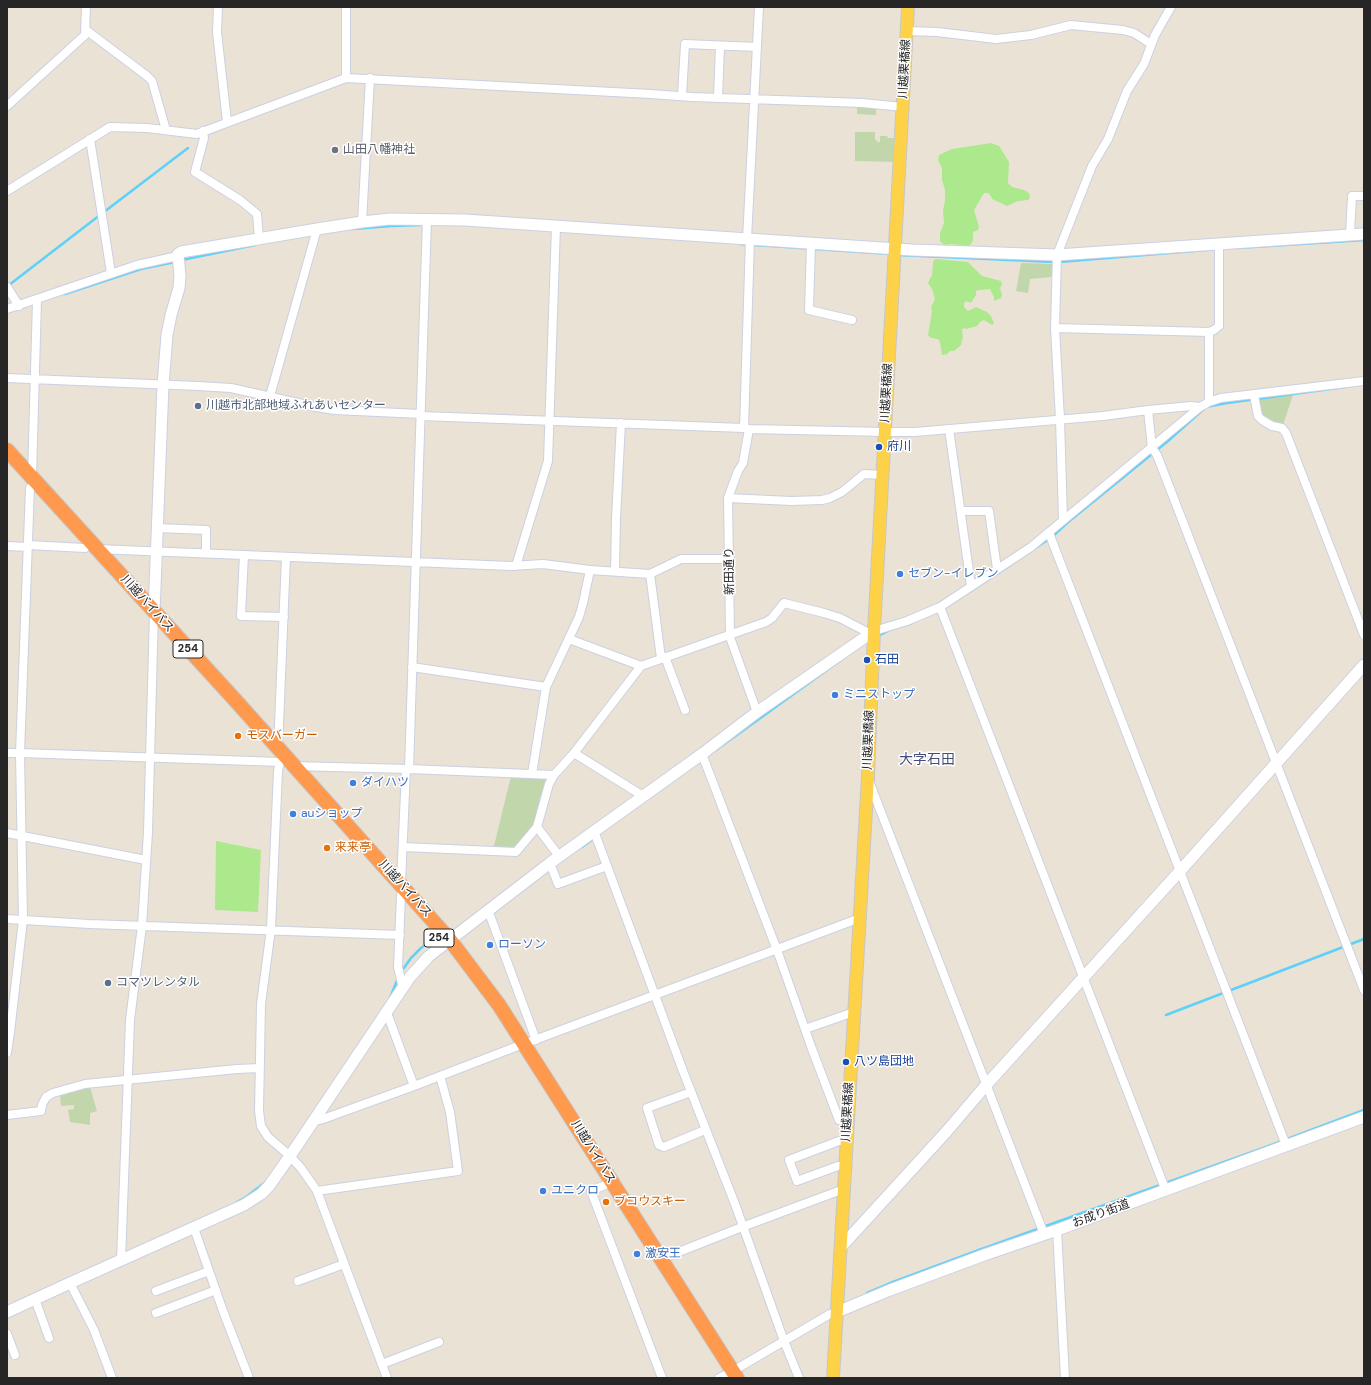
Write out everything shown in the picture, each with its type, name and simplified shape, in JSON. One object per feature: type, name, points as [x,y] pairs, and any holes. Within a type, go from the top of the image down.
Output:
[{"type":"highway","name":"川越バイパス","points":[[7,450],[31,483],[401,889],[447,942],[476,985],[526,1043],[661,1259],[728,1376]]},
{"type":"highway","name":"川越バイパス","points":[[7,462],[31,483]]},
{"type":"highway","name":"川越バイパス","points":[[526,1043],[605,1186],[728,1376]]},
{"type":"main road","name":"川越栗橋線","points":[[833,1378],[868,776],[872,632],[883,474],[908,7]]},
{"type":"street","points":[[7,106],[85,35],[86,7]]},
{"type":"street","points":[[218,7],[217,32],[227,122]]},
{"type":"street","points":[[346,7],[346,78]]},
{"type":"street","name":"新田通り","points":[[757,712],[730,634],[728,498],[738,471],[743,463],[746,428],[748,239],[759,7]]},
{"type":"street","points":[[1063,520],[1060,419],[1055,328],[1057,255],[1092,166],[1108,139],[1127,91],[1144,64],[1151,44],[1171,7]]},
{"type":"street","points":[[907,31],[937,32],[996,39],[1031,35],[1071,25],[1122,30],[1134,33],[1151,44]]},
{"type":"street","points":[[86,30],[152,81],[166,130]]},
{"type":"street","points":[[682,96],[685,45],[757,47]]},
{"type":"street","points":[[718,98],[720,46]]},
{"type":"street","points":[[7,191],[110,127],[147,128],[197,134],[346,78],[370,78],[718,98],[862,103],[903,107]]},
{"type":"street","points":[[362,222],[370,78]]},
{"type":"street","points":[[203,131],[204,138],[195,172],[240,200],[257,214],[259,238]]},
{"type":"street","points":[[90,139],[112,273]]},
{"type":"street","points":[[1350,234],[1352,196],[1364,196]]},
{"type":"street","points":[[7,309],[137,265],[178,256],[178,254],[184,251],[362,222],[390,219],[465,220],[894,249],[1057,255],[1364,234]]},
{"type":"street","points":[[403,988],[398,967],[402,847],[408,769],[412,667],[427,219]]},
{"type":"street","points":[[516,566],[548,461],[556,226]]},
{"type":"street","points":[[270,396],[317,229]]},
{"type":"street","points":[[811,243],[809,310],[852,320]]},
{"type":"street","points":[[1055,328],[1209,332],[1214,330],[1219,326],[1219,244]]},
{"type":"street","points":[[121,1260],[130,1020],[142,926],[146,860],[163,385],[167,335],[179,288],[180,276],[178,256]]},
{"type":"street","points":[[7,287],[19,306]]},
{"type":"street","points":[[7,1053],[23,920],[20,753],[37,300]]},
{"type":"street","points":[[1209,332],[1209,402]]},
{"type":"street","points":[[7,378],[231,388],[335,410],[549,421],[885,432],[915,432],[1103,416],[1191,406],[1200,407]]},
{"type":"street","points":[[7,1312],[244,1205],[261,1194],[269,1186],[290,1156],[420,965],[447,942],[559,856],[702,754],[757,712],[872,632],[907,621],[940,607],[1031,547],[1200,407],[1209,402],[1221,398],[1364,380]]},
{"type":"street","points":[[1254,395],[1258,416],[1272,426],[1282,428],[1286,433],[1364,635]]},
{"type":"street","points":[[1148,410],[1152,448],[1157,455],[1364,990]]},
{"type":"street","points":[[615,571],[621,423]]},
{"type":"street","points":[[949,429],[972,586]]},
{"type":"street","points":[[728,498],[791,501],[822,500],[842,492],[864,474],[883,474]]},
{"type":"street","points":[[961,511],[989,511],[997,569]]},
{"type":"street","points":[[157,528],[206,530],[206,553]]},
{"type":"street","points":[[1049,533],[1286,1145]]},
{"type":"street","points":[[7,546],[516,566],[543,564],[590,570],[650,574],[681,559],[730,559]]},
{"type":"street","points":[[244,555],[241,616],[284,617]]},
{"type":"street","points":[[286,557],[284,617],[284,759],[278,771],[271,929],[261,1004],[259,1068],[260,1126],[268,1137],[290,1156],[301,1168],[317,1191],[387,1378]]},
{"type":"street","points":[[532,774],[546,687],[579,617],[590,570]]},
{"type":"street","points":[[650,574],[663,658],[685,710]]},
{"type":"street","points":[[402,847],[511,853],[516,852],[538,827],[549,784],[554,775],[574,753],[641,666],[766,622],[772,618],[784,603],[835,616],[872,632]]},
{"type":"street","points":[[940,607],[1166,1191]]},
{"type":"street","points":[[570,638],[641,666]]},
{"type":"street","points":[[841,1248],[1364,665]]},
{"type":"street","points":[[412,667],[546,687]]},
{"type":"street","points":[[7,753],[149,758],[284,759],[408,769],[554,775]]},
{"type":"street","points":[[574,753],[643,796]]},
{"type":"street","points":[[702,754],[839,1120],[848,1120]]},
{"type":"street","points":[[868,776],[1044,1234]]},
{"type":"street","points":[[538,827],[559,856]]},
{"type":"street","points":[[594,831],[799,1378]]},
{"type":"street","points":[[7,833],[146,860]]},
{"type":"street","points":[[550,863],[558,884],[606,866]]},
{"type":"street","points":[[488,910],[526,1043]]},
{"type":"street","points":[[314,1121],[414,1086],[860,918]]},
{"type":"street","points":[[7,919],[142,926],[400,934]]},
{"type":"street","points":[[805,1029],[854,1012]]},
{"type":"street","points":[[387,1013],[414,1086]]},
{"type":"street","points":[[7,1115],[41,1111],[46,1097],[53,1092],[85,1084],[128,1081],[218,1070],[259,1068]]},
{"type":"street","points":[[317,1191],[458,1171],[450,1112],[440,1076]]},
{"type":"street","points":[[691,1092],[647,1108],[659,1145],[664,1147],[705,1130]]},
{"type":"street","name":"お成り街道","points":[[837,1312],[909,1282],[1166,1191],[1364,1117]]},
{"type":"street","points":[[846,1166],[838,1166],[797,1181],[789,1160],[839,1140],[847,1141]]},
{"type":"street","points":[[605,1186],[591,1191],[662,1378]]},
{"type":"street","points":[[661,1259],[844,1189]]},
{"type":"street","points":[[194,1228],[249,1378]]},
{"type":"street","points":[[1057,1230],[1064,1378]]},
{"type":"street","points":[[298,1281],[344,1264]]},
{"type":"street","points":[[156,1291],[209,1271]]},
{"type":"street","points":[[70,1283],[94,1330],[112,1378]]},
{"type":"street","points":[[156,1312],[216,1290]]},
{"type":"street","points":[[35,1299],[49,1338]]},
{"type":"street","points":[[728,1376],[784,1341],[830,1314],[837,1312]]},
{"type":"street","points":[[7,1334],[15,1355]]},
{"type":"street","points":[[382,1364],[439,1342]]},
{"type":"green space","points":[[857,107],[876,107],[876,115],[857,114]]},
{"type":"green space","points":[[855,132],[875,132],[875,140],[877,140],[877,142],[880,142],[880,136],[896,138],[895,162],[855,161]]},
{"type":"green space","points":[[991,143],[999,146],[1009,162],[1008,183],[1012,187],[1029,193],[1030,198],[1028,200],[1018,201],[1007,206],[992,199],[988,193],[984,193],[974,210],[979,227],[978,230],[973,232],[973,241],[969,246],[943,244],[940,241],[940,233],[944,223],[943,210],[945,190],[942,180],[942,168],[938,160],[939,155],[952,149]]},
{"type":"green space","points":[[936,259],[968,262],[982,276],[1001,281],[1002,284],[1000,288],[1002,295],[1001,298],[994,301],[994,297],[990,289],[979,290],[976,291],[976,295],[971,303],[966,301],[964,303],[964,307],[968,311],[976,307],[987,312],[991,316],[994,323],[992,325],[984,320],[977,326],[966,329],[964,328],[962,330],[963,337],[961,345],[954,351],[950,351],[947,354],[942,355],[940,342],[938,339],[931,338],[928,335],[932,311],[931,307],[935,299],[932,289],[928,283],[932,275],[933,261]]},
{"type":"green space","points":[[1021,263],[1053,264],[1052,275],[1051,277],[1030,279],[1028,293],[1016,291]]},
{"type":"green space","points":[[1293,395],[1283,425],[1262,417],[1258,399]]},
{"type":"green space","points":[[511,776],[547,777],[549,779],[535,826],[515,851],[493,850]]},
{"type":"green space","points":[[216,841],[261,850],[258,912],[215,910]]},
{"type":"green space","points":[[90,1087],[97,1111],[90,1113],[90,1125],[70,1122],[68,1110],[74,1109],[74,1105],[61,1106],[60,1095]]},
{"type":"waterway","points":[[104,212],[188,148]]},
{"type":"waterway","points":[[9,285],[100,215]]},
{"type":"waterway","points":[[353,229],[420,225]]},
{"type":"waterway","points":[[1237,248],[1364,240]]},
{"type":"waterway","points":[[740,244],[891,254]]},
{"type":"waterway","points":[[182,260],[255,245]]},
{"type":"waterway","points":[[1059,262],[1218,249]]},
{"type":"waterway","points":[[898,255],[1054,262]]},
{"type":"waterway","points":[[65,294],[141,269],[175,262]]},
{"type":"waterway","points":[[1034,549],[1052,537],[1067,523],[1168,441],[1206,407],[1345,387]]},
{"type":"waterway","points":[[954,602],[1012,564]]},
{"type":"waterway","points":[[902,626],[912,623]]},
{"type":"waterway","points":[[878,636],[888,631]]},
{"type":"waterway","points":[[716,750],[845,657]]},
{"type":"waterway","points":[[582,847],[596,837]]},
{"type":"waterway","points":[[1166,1015],[1364,939]]},
{"type":"waterway","points":[[401,972],[411,958],[421,948],[429,942],[441,942]]},
{"type":"waterway","points":[[390,998],[398,978]]},
{"type":"waterway","points":[[867,1293],[979,1250],[1266,1147],[1364,1110]]},
{"type":"waterway","points":[[237,1202],[267,1181]]},
{"type":"place","name":"山田八幡神社","points":[[335,150]]},
{"type":"place","name":"川越市北部地域ふれあいセンター","points":[[198,406]]},
{"type":"place","name":"府川","points":[[879,447]]},
{"type":"place","name":"セブン-イレブン","points":[[900,574]]},
{"type":"place","name":"石田","points":[[867,660]]},
{"type":"place","name":"ミニストップ","points":[[835,695]]},
{"type":"place","name":"モスバーガー","points":[[238,736]]},
{"type":"place","name":"ダイハツ","points":[[353,783]]},
{"type":"place","name":"auショップ","points":[[293,814]]},
{"type":"place","name":"来来亭","points":[[327,848]]},
{"type":"place","name":"ローソン","points":[[490,945]]},
{"type":"place","name":"コマツレンタル","points":[[108,983]]},
{"type":"place","name":"八ツ島団地","points":[[846,1062]]},
{"type":"place","name":"ユニクロ","points":[[543,1191]]},
{"type":"place","name":"ブコウスキー","points":[[606,1202]]},
{"type":"place","name":"激安王","points":[[637,1254]]},
{"type":"district","name":"大字石田","points":[[927,760]]}]
